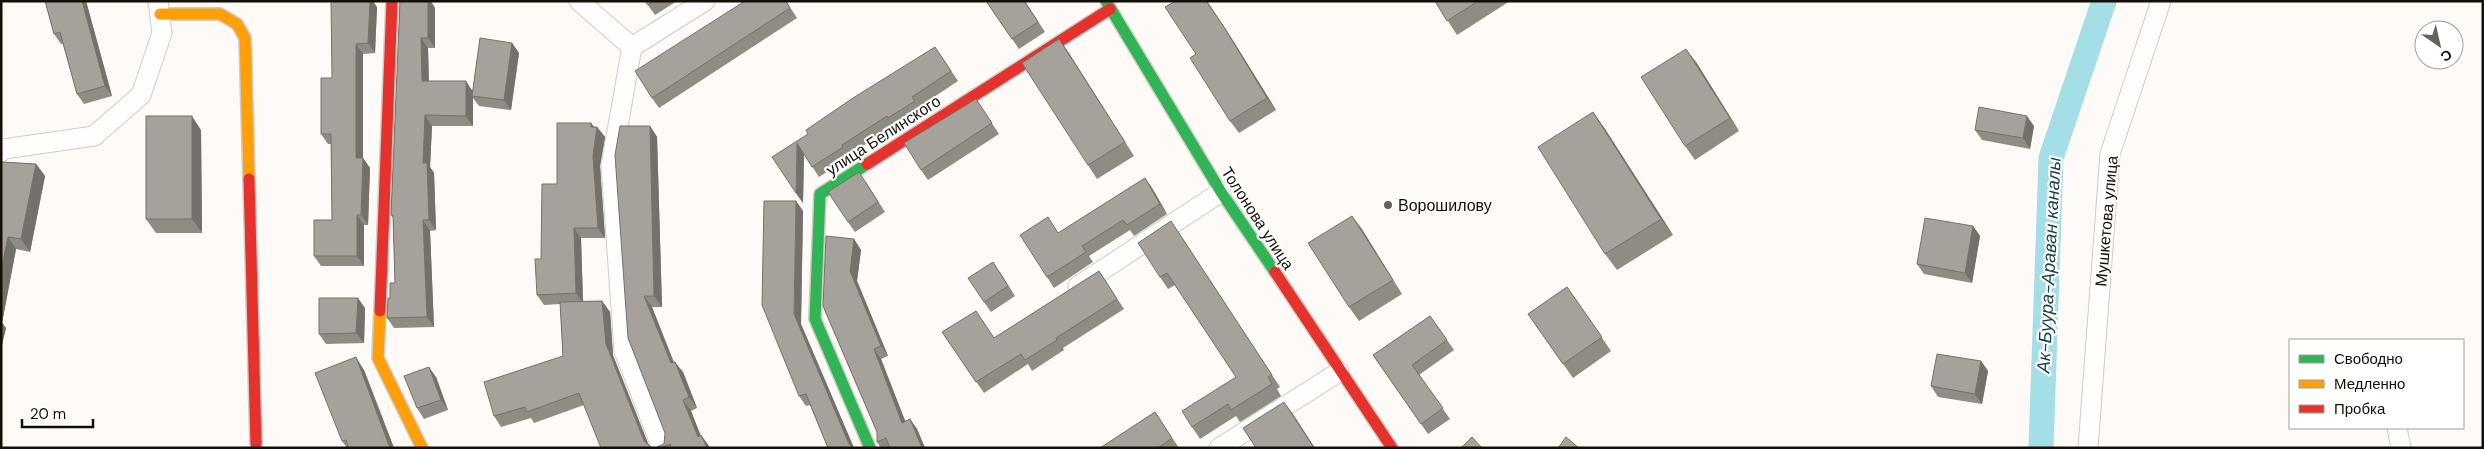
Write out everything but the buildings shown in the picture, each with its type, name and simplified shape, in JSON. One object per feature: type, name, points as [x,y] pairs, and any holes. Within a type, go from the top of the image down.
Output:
[{"type":"street","points":[[392,1],[378,358],[422,448]]},
{"type":"street","points":[[579,1],[632,47]]},
{"type":"street","points":[[662,448],[624,351],[611,165],[632,47],[706,1]]},
{"type":"street","name":"Мушкетова улица","points":[[2088,448],[2110,154],[2161,1]]},
{"type":"street","name":"Толонова улица","points":[[1108,5],[1221,192],[1392,448]]},
{"type":"street","name":"улица Белинского","points":[[870,448],[815,319],[820,194],[1108,5]]},
{"type":"street","points":[[1,152],[4,149],[94,136],[141,95],[162,33],[159,8],[220,14],[237,24],[245,38],[256,444]]},
{"type":"street","points":[[1059,298],[1221,192]]},
{"type":"street","points":[[1219,448],[1340,372]]},
{"type":"street","points":[[2397,429],[2401,448]]},
{"type":"waterway","name":"Ак-Буура-Араван каналы","points":[[2041,448],[2051,158],[2104,1]]},
{"type":"traffic: fast","points":[[1106,1],[1221,192],[1275,272]]},
{"type":"traffic: fast","points":[[867,164],[820,194],[815,319],[870,448]]},
{"type":"traffic: slow","points":[[160,14],[220,14],[237,24],[245,38],[249,179]]},
{"type":"traffic: slow","points":[[380,311],[378,358],[422,448]]},
{"type":"traffic: jam","points":[[380,311],[392,1]]},
{"type":"traffic: jam","points":[[867,164],[1110,9]]},
{"type":"traffic: jam","points":[[249,179],[256,444]]},
{"type":"traffic: jam","points":[[1275,272],[1392,448]]},
{"type":"place","name":"Ворошилову","points":[[1388,205]]}]
